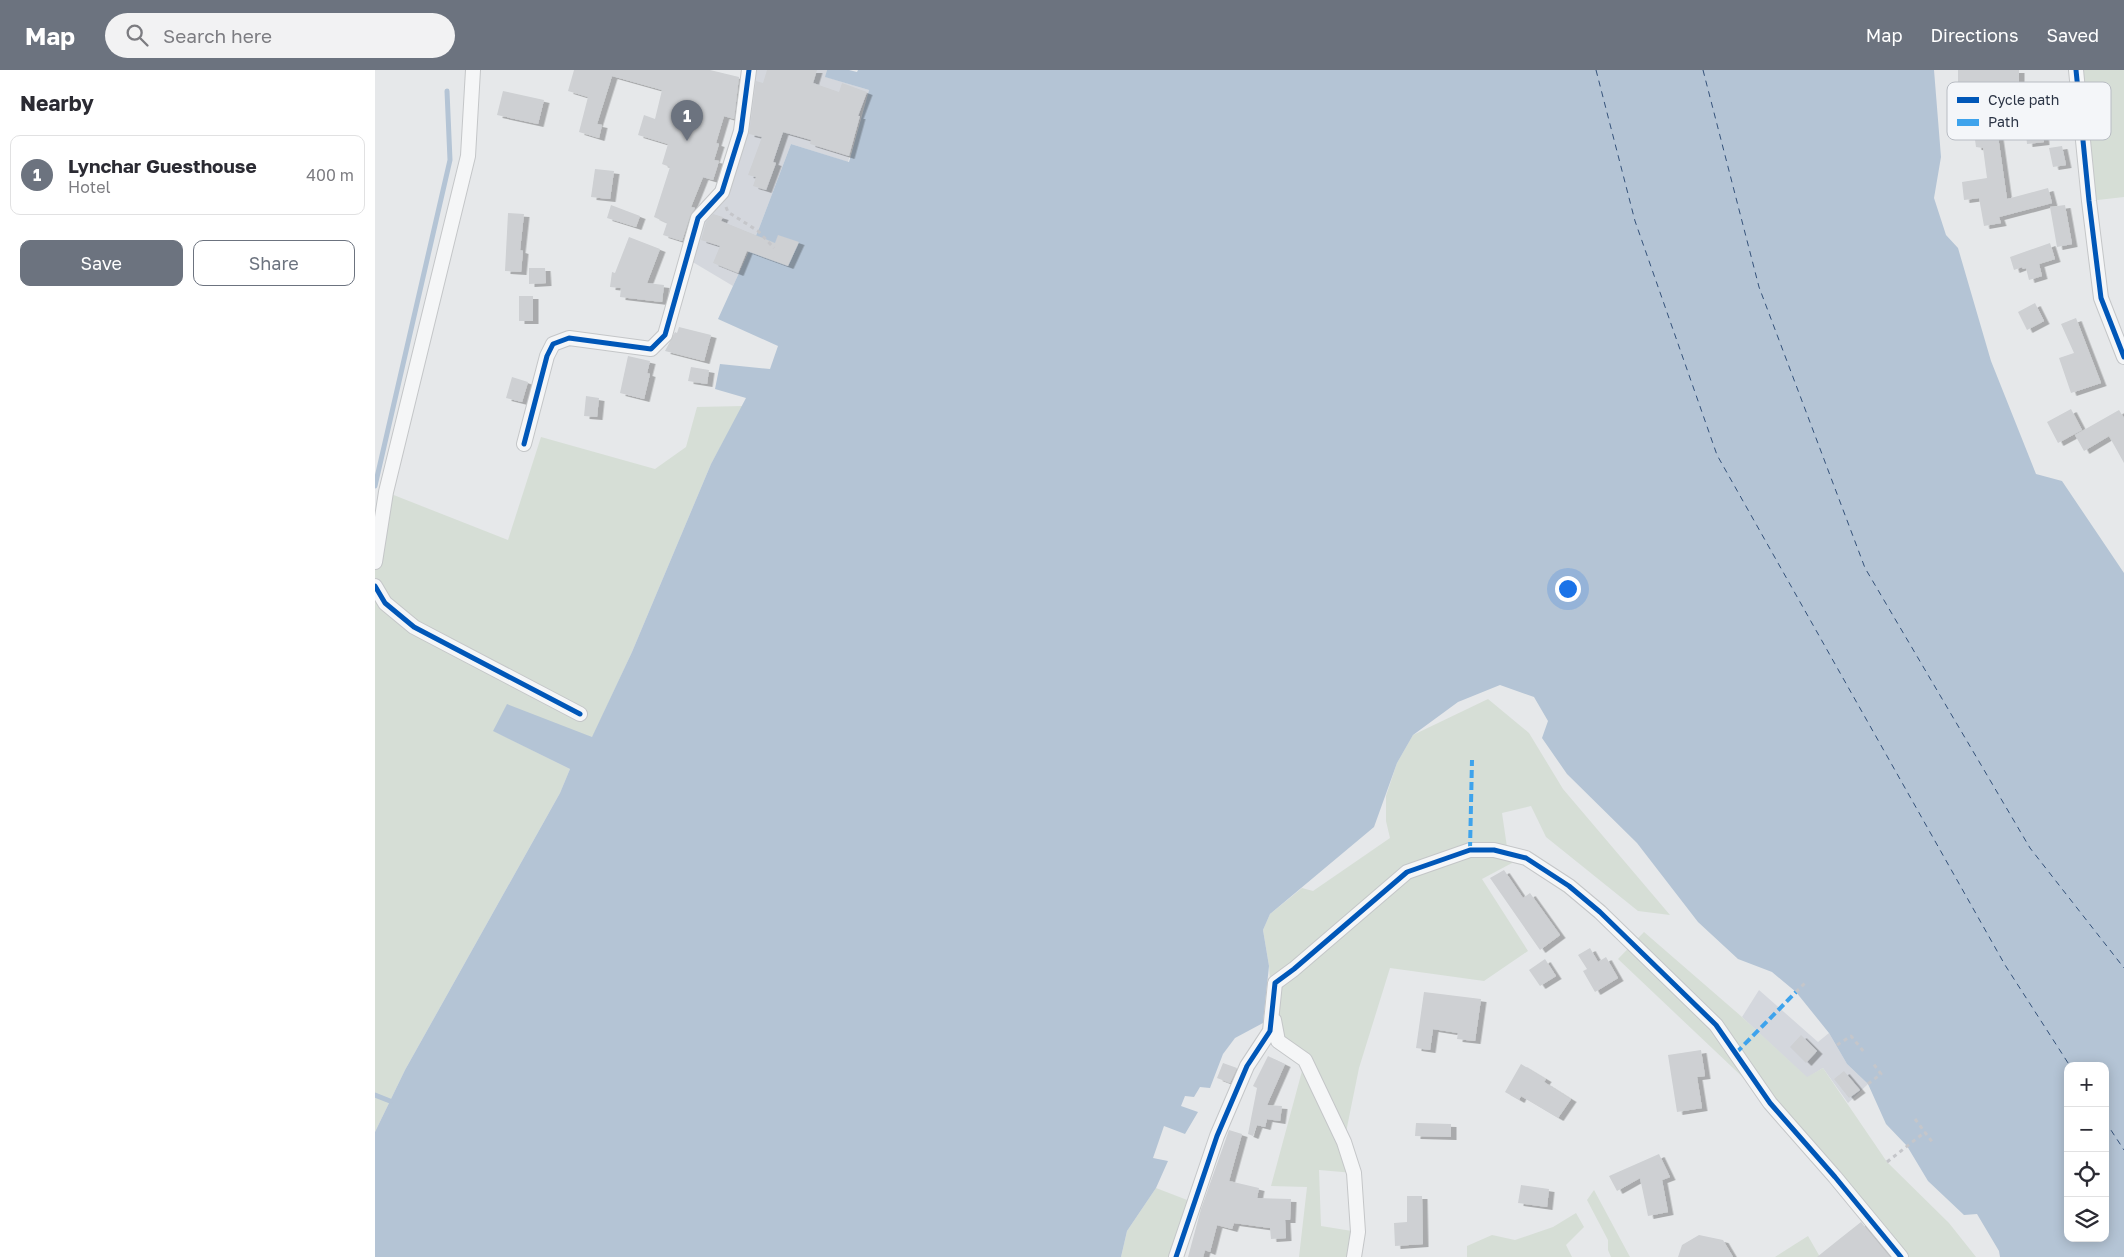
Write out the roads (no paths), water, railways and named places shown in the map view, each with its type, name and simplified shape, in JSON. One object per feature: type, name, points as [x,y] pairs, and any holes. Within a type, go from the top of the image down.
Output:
[{"type":"street","points":[[375,562],[386,492],[468,156],[473,70]]},
{"type":"street","points":[[524,444],[547,356],[553,344],[569,338],[651,349],[665,335],[698,218],[721,192],[741,131],[749,70]]},
{"type":"street","points":[[2083,140],[2101,298],[2124,357]]},
{"type":"street","points":[[375,586],[385,604],[414,627],[580,714]]},
{"type":"street","points":[[1176,1257],[1217,1136],[1247,1066],[1270,1031],[1271,1007],[1275,984],[1294,970],[1407,872],[1470,850],[1494,850],[1526,858],[1569,886],[1600,912],[1716,1025],[1769,1103],[1835,1177],[1901,1257]]},
{"type":"street","points":[[1271,1007],[1278,1041],[1305,1060],[1344,1142],[1354,1173],[1358,1232],[1354,1257]]},
{"type":"water","points":[[827,70],[857,72],[858,70],[1934,70],[1941,157],[1934,198],[1946,235],[1958,248],[1991,361],[2036,474],[2062,481],[2124,573],[2124,1257],[2000,1257],[1999,1251],[1977,1214],[1964,1215],[1928,1181],[1907,1146],[1886,1124],[1868,1084],[1847,1064],[1829,1033],[1796,992],[1772,972],[1738,959],[1698,922],[1637,843],[1567,774],[1542,738],[1548,721],[1534,697],[1500,685],[1458,702],[1413,735],[1397,763],[1374,827],[1270,914],[1263,930],[1269,966],[1263,1023],[1235,1038],[1223,1054],[1210,1088],[1200,1087],[1194,1097],[1185,1096],[1181,1106],[1198,1112],[1185,1134],[1164,1126],[1153,1158],[1168,1161],[1156,1188],[1127,1231],[1121,1257],[375,1257],[375,1132],[405,1070],[560,793],[570,769],[493,731],[507,704],[592,737],[632,652],[711,464],[746,398],[715,389],[720,364],[770,369],[778,346],[718,319],[758,231],[791,144],[849,162],[869,90],[825,77]]},
{"type":"waterway","points":[[375,486],[450,160],[447,91]]},
{"type":"waterway","points":[[375,1095],[390,1101]]},
{"type":"place","name":"Lynchar Guesthouse","points":[[687,141]]}]
